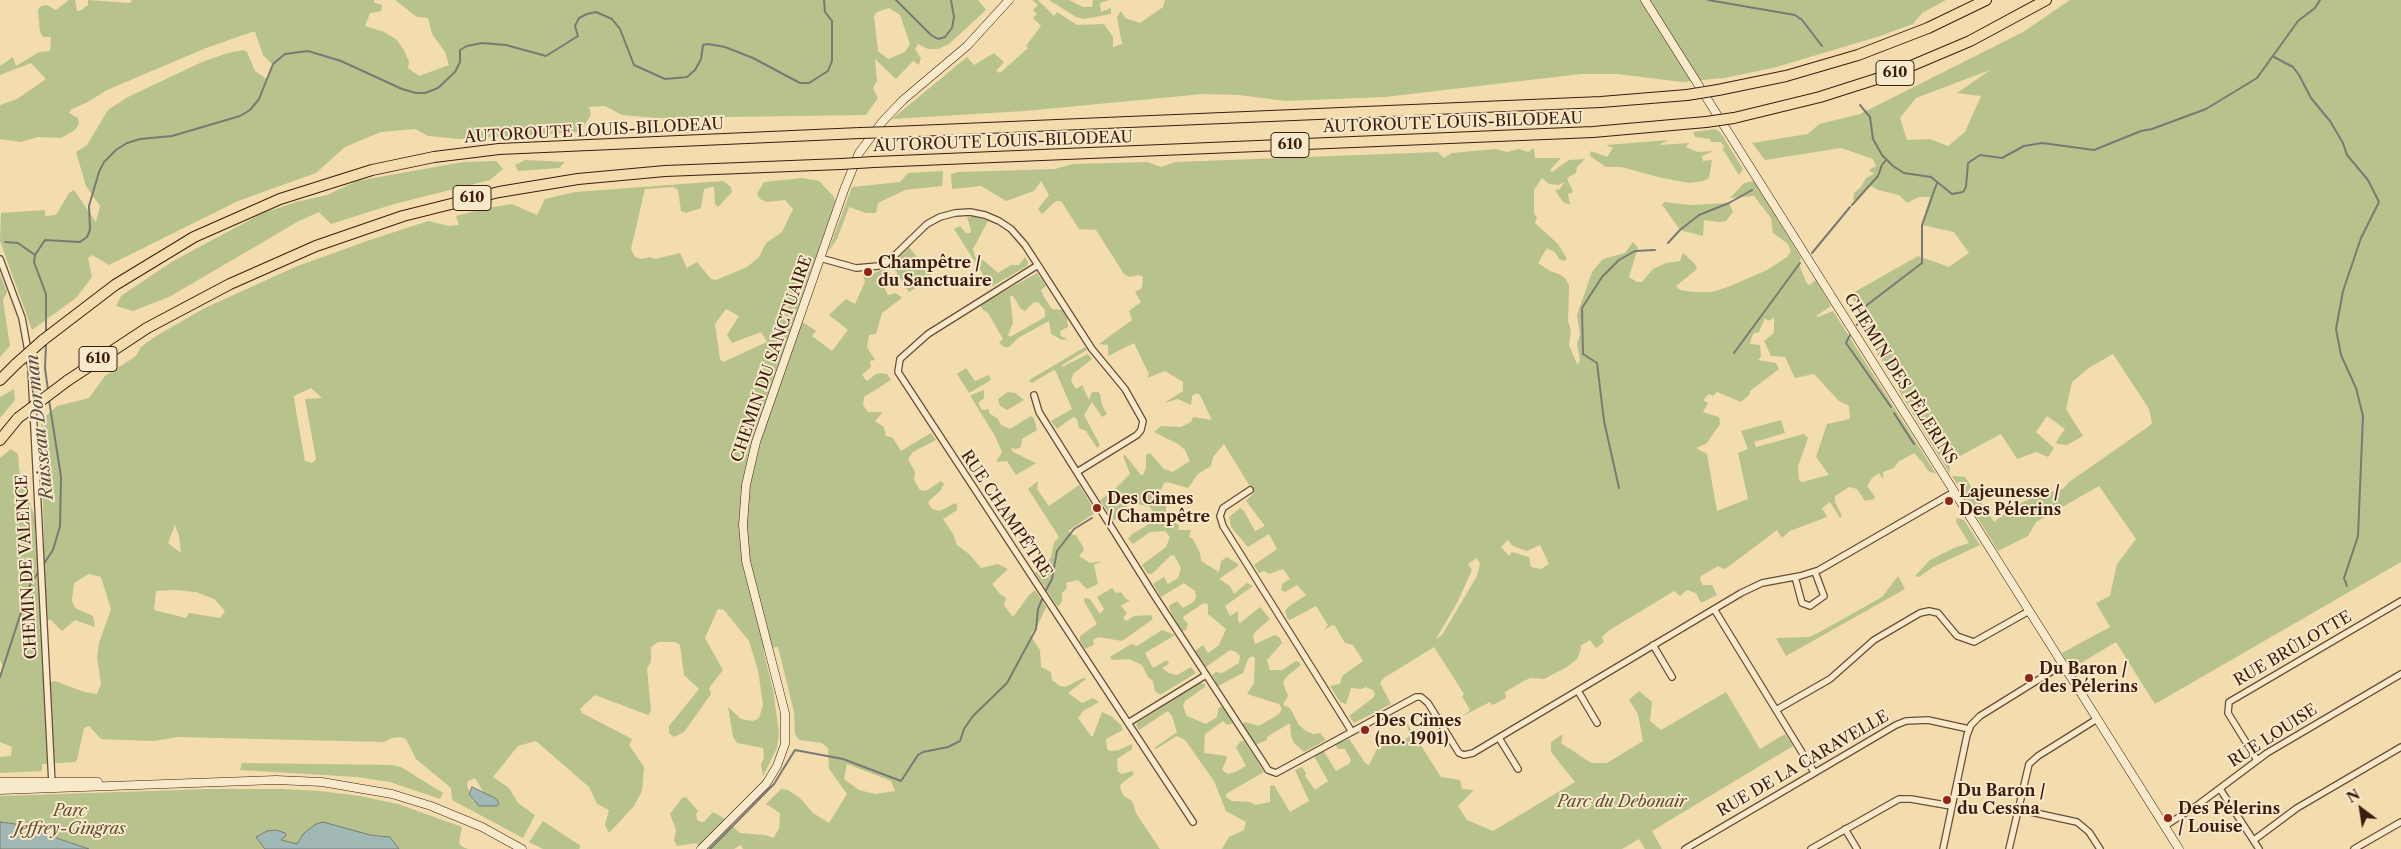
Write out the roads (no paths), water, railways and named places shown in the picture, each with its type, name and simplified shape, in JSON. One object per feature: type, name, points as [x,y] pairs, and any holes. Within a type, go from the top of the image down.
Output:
[{"type":"highway","name":"AUTOROUTE LOUIS-BILODEAU","points":[[0,380],[16,362],[64,322],[133,272],[211,228],[300,191],[387,166],[445,155],[509,149],[1590,103],[1687,95],[1786,76],[1858,55],[1933,26],[1986,0]]},
{"type":"highway","name":"AUTOROUTE LOUIS-BILODEAU","points":[[0,433],[67,381],[147,328],[230,284],[320,244],[403,216],[499,192],[578,179],[653,172],[1604,132],[1706,122],[1734,118],[1810,100],[1892,74],[1966,43],[2046,0]]},
{"type":"highway","points":[[0,372],[16,362]]},
{"type":"highway","points":[[0,440],[18,418]]},
{"type":"street","name":"CHEMIN DU SANCTUAIRE","points":[[701,849],[766,784],[777,766],[785,744],[786,729],[783,708],[746,561],[743,525],[745,499],[753,452],[849,176],[870,136],[898,105],[970,44],[1009,0]]},
{"type":"street","name":"CHEMIN DES PÈLERINS","points":[[1645,0],[2179,849]]},
{"type":"street","points":[[820,258],[855,268],[873,267],[892,258],[915,233],[933,220],[955,213],[970,212],[985,215],[1005,225],[1021,240],[1088,344],[1125,389],[1143,421],[1138,435],[1077,472]]},
{"type":"street","name":"CHEMIN DE VALENCE","points":[[0,259],[22,318],[29,354],[52,785]]},
{"type":"street","name":"RUE CHAMPÊTRE","points":[[1038,265],[928,334],[900,359],[898,372],[1193,822]]},
{"type":"street","points":[[1034,395],[1039,412],[1264,765],[1272,772],[1281,771],[1410,699],[1421,697],[1428,703],[1459,753],[1469,755],[1714,608],[1762,583],[1815,572],[1954,492]]},
{"type":"street","points":[[1250,490],[1223,508],[1221,520],[1253,577],[1352,732]]},
{"type":"street","points":[[1795,577],[1802,603],[1810,606],[1824,596],[1815,572]]},
{"type":"street","name":"RUE BRÛLOTTE","points":[[2257,760],[2228,713],[2229,702],[2401,601]]},
{"type":"street","points":[[1714,608],[1814,772]]},
{"type":"street","points":[[1776,710],[1830,679],[1874,640],[1920,613],[1929,611],[1938,614],[1957,636],[1974,642],[2029,611]]},
{"type":"street","points":[[1653,645],[1672,677]]},
{"type":"street","points":[[1943,849],[1969,729],[1980,716],[2062,665]]},
{"type":"street","points":[[1128,722],[1206,674]]},
{"type":"street","name":"RUE LOUISE","points":[[2165,826],[2220,789],[2257,760],[2401,674]]},
{"type":"street","points":[[1578,691],[1596,723]]},
{"type":"street","points":[[2009,849],[2026,768],[2032,760],[2097,719]]},
{"type":"street","name":"RUE DE LA CARAVELLE","points":[[1685,849],[1886,730],[1906,721],[1928,720],[1969,729]]},
{"type":"street","points":[[1500,738],[1518,769]]},
{"type":"street","points":[[2254,840],[2297,808],[2401,747]]},
{"type":"street","points":[[0,782],[52,785],[276,780],[345,785],[392,794],[431,806],[482,827],[522,849]]},
{"type":"street","points":[[0,790],[52,785]]},
{"type":"street","points":[[2220,789],[2260,849]]},
{"type":"street","points":[[1812,849],[1899,799],[1911,799],[1951,806]]},
{"type":"street","points":[[2017,810],[2077,822],[2089,832],[2100,849]]},
{"type":"street","points":[[2354,849],[2401,822]]},
{"type":"street","points":[[1845,830],[1857,849]]},
{"type":"water","points":[[472,787],[495,798],[499,803],[497,806],[479,806],[469,794]]},
{"type":"water","points":[[0,822],[15,824],[89,849],[0,849]]},
{"type":"water","points":[[323,822],[370,835],[390,837],[399,849],[265,849],[256,837],[267,831],[276,830],[285,833],[286,836],[281,840],[297,844],[304,833],[316,824]]},
{"type":"waterway","name":"Ruisseau Dorman","points":[[46,333],[46,294],[34,262],[35,255],[45,240],[80,242],[87,237],[90,230],[89,206],[99,172],[104,162],[116,150],[127,143],[140,139],[172,136],[240,116],[250,110],[259,99],[273,64],[285,54],[308,51],[341,61],[402,89],[416,93],[425,93],[438,88],[455,72],[460,62],[460,50],[467,46],[482,43],[506,45],[546,56],[578,36],[575,26],[579,18],[596,12],[612,19],[620,29],[634,65],[665,79],[687,77],[695,70],[701,59],[703,45],[708,44],[725,47],[753,58],[800,83],[809,83],[828,71],[832,61],[832,21],[825,12],[824,0]]},
{"type":"waterway","name":"Ruisseau Dorman","points":[[896,0],[931,35],[938,39],[945,37],[952,28],[954,17],[951,0]]},
{"type":"waterway","name":"Ruisseau Dorman","points":[[1708,0],[1795,15],[1802,20],[1822,46]]},
{"type":"waterway","name":"Ruisseau Dorman","points":[[1860,105],[1870,117],[1873,139],[1882,155],[1893,166],[1904,173],[1931,177],[1952,194],[1963,192],[1966,187],[1968,163],[1980,155],[2002,158],[2024,146],[2042,143],[2094,150],[2141,131],[2152,129],[2206,109],[2257,78],[2298,21],[2315,8],[2320,0]]},
{"type":"waterway","points":[[2274,57],[2293,67],[2299,75],[2311,98],[2330,121],[2343,143],[2347,155],[2368,180],[2379,202],[2361,238],[2343,291],[2336,329],[2341,355],[2356,388],[2363,416],[2358,536],[2344,578],[2347,586]]},
{"type":"waterway","points":[[1852,205],[1878,176],[1886,160]]},
{"type":"waterway","points":[[1857,325],[1867,305],[1922,263],[1922,225],[1937,183]]},
{"type":"waterway","points":[[1668,243],[1680,230],[1699,215],[1729,203],[1752,190]]},
{"type":"waterway","points":[[1812,253],[1850,207]]},
{"type":"waterway","points":[[5,242],[18,243],[35,255]]},
{"type":"waterway","points":[[1619,488],[1604,421],[1597,363],[1583,354],[1582,308],[1602,277],[1619,260],[1635,251],[1655,250]]},
{"type":"waterway","points":[[1734,353],[1800,263]]},
{"type":"waterway","points":[[1850,335],[1846,343],[1891,407]]},
{"type":"waterway","name":"Ruisseau Dorman","points":[[46,343],[45,368],[48,390]]},
{"type":"waterway","name":"Ruisseau Dorman","points":[[43,565],[53,550],[60,526],[61,477],[49,400]]},
{"type":"waterway","points":[[1894,413],[1914,444]]},
{"type":"waterway","points":[[1045,592],[1052,579],[1057,551],[1074,529],[1092,518]]},
{"type":"waterway","name":"Ruisseau Dorman","points":[[0,677],[30,585],[39,571]]},
{"type":"waterway","points":[[710,849],[774,784],[795,750],[843,759],[901,781],[918,755],[923,752],[948,747],[960,741],[964,729],[973,716],[1007,683],[1036,629],[1038,609],[1043,597]]},
{"type":"place","name":"Champêtre / du Sanctuaire","points":[[868,272]]},
{"type":"place","name":"Lajeunesse / Des Pélerins","points":[[1949,501]]},
{"type":"place","name":"Des Cimes / Champêtre","points":[[1097,508]]},
{"type":"place","name":"Du Baron / des Pélerins","points":[[2029,678]]},
{"type":"place","name":"Des Cimes (no. 1901)","points":[[1365,730]]},
{"type":"place","name":"Du Baron / du Cessna","points":[[1947,800]]},
{"type":"place","name":"Des Pélerins / Louise","points":[[2168,818]]},
{"type":"park label","name":"Parc du Debonair","points":[[1622,802]]},
{"type":"park label","name":"Parc Jeffrey-Gingras","points":[[70,820]]}]
